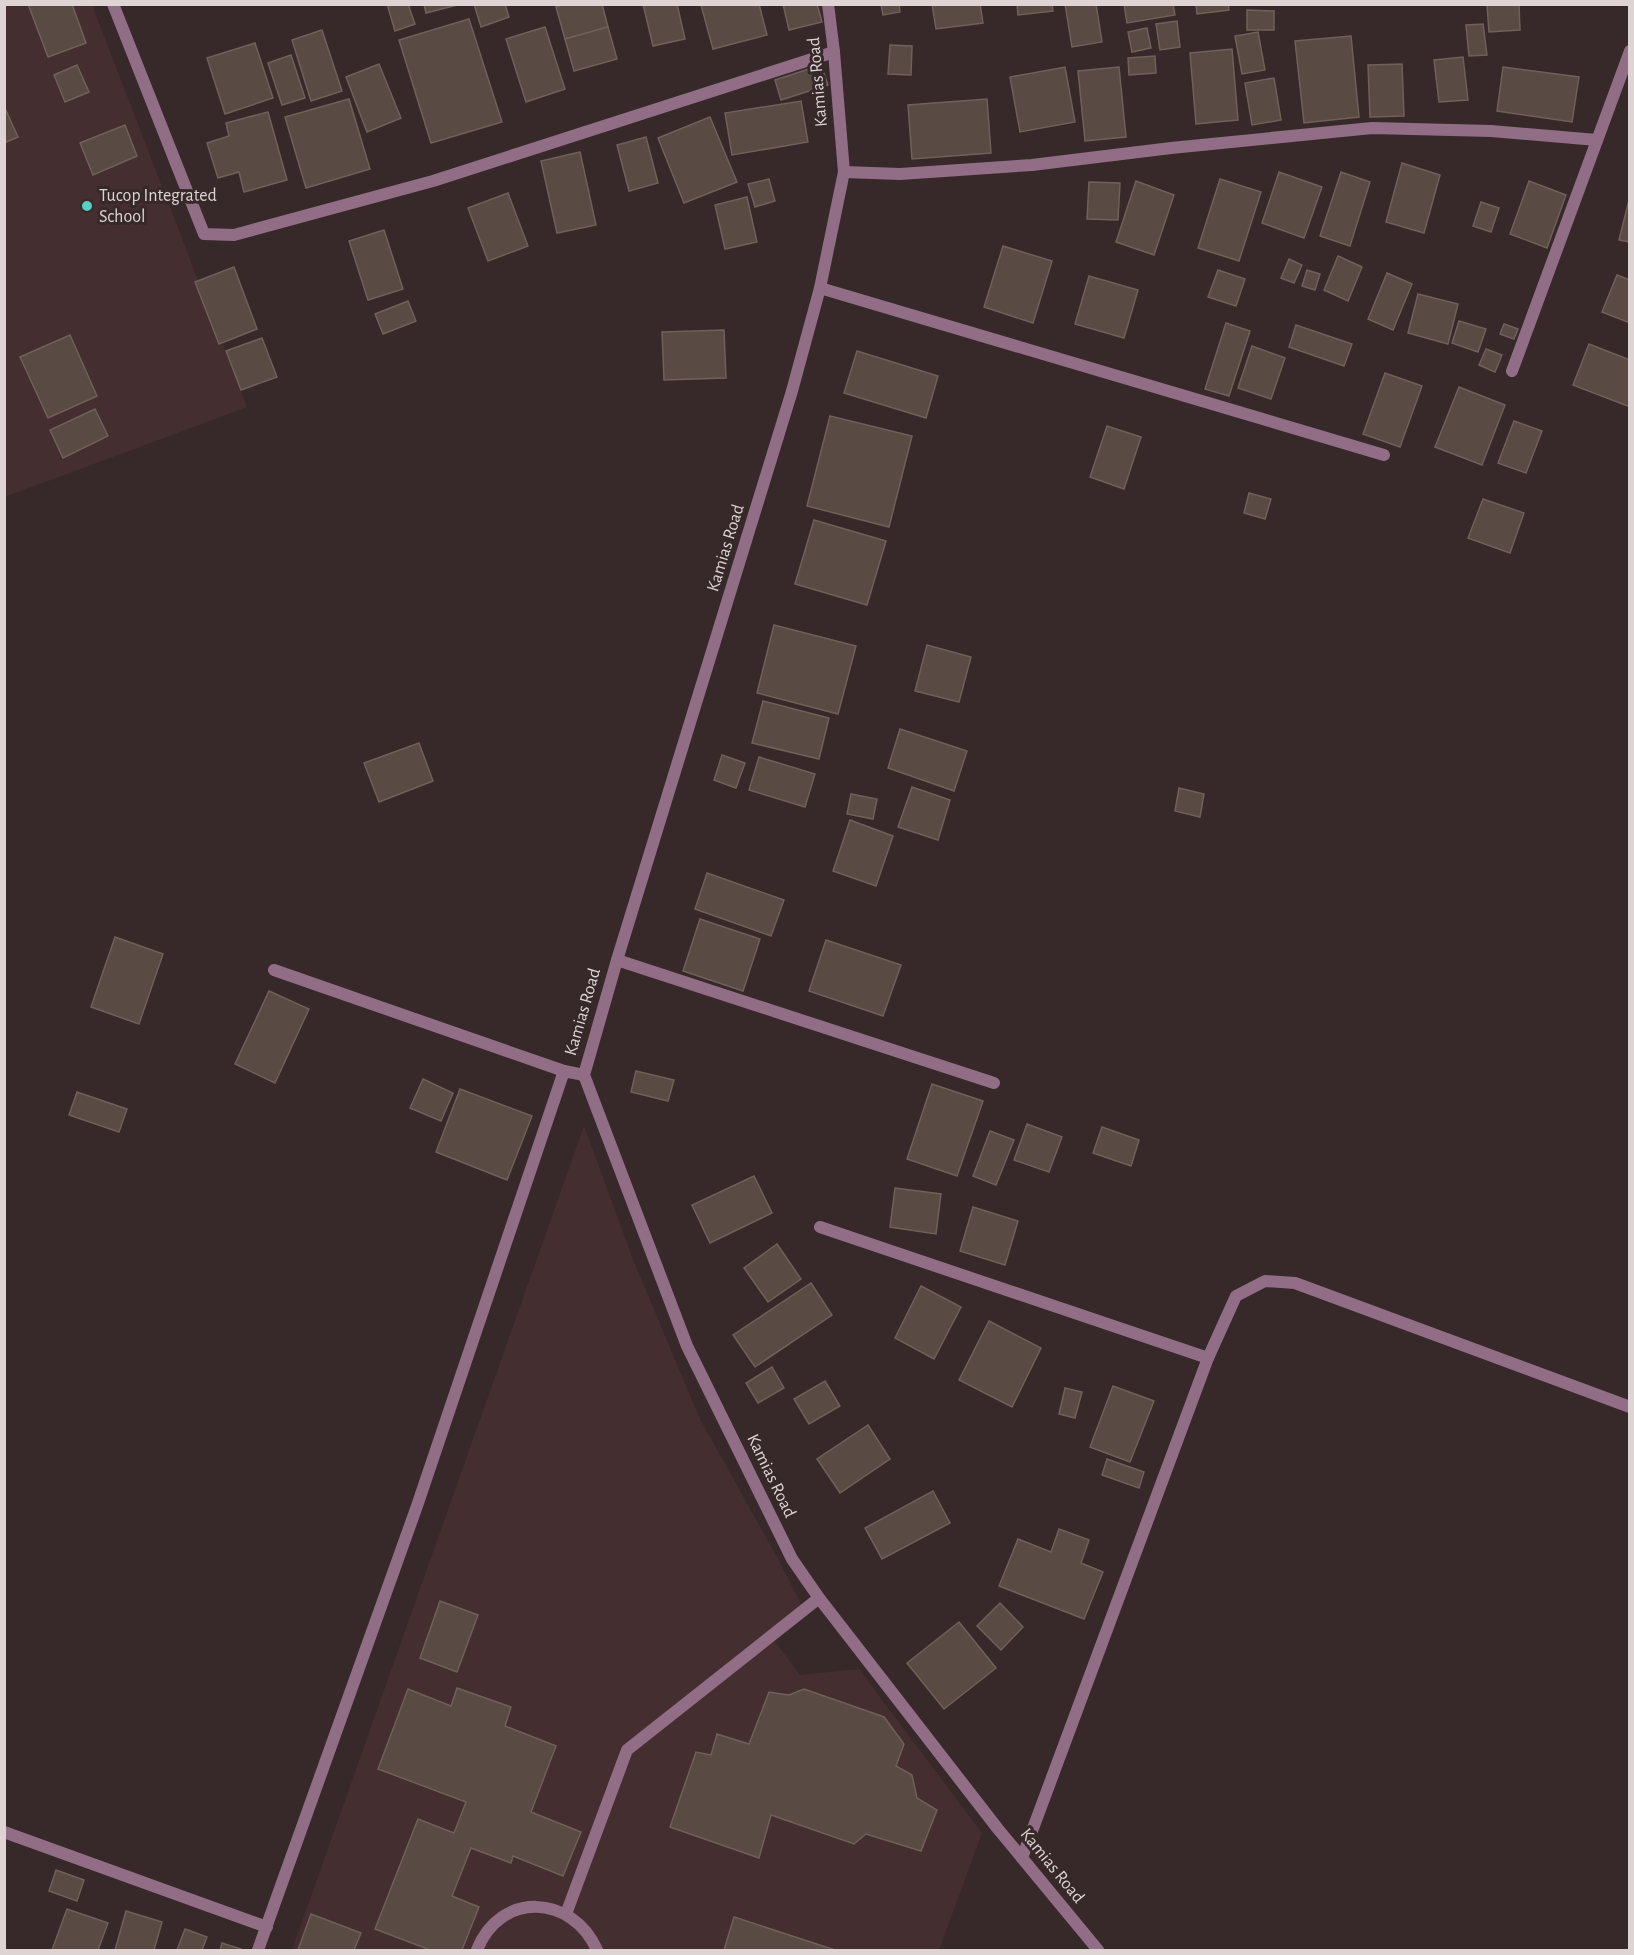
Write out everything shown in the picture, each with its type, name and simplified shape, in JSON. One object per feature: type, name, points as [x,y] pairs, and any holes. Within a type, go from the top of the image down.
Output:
[{"type":"street","points":[[113,4],[204,234],[234,236],[432,181],[834,52]]},
{"type":"street","name":"Kamias Road","points":[[828,4],[844,172],[820,288],[792,391],[617,960],[584,1075],[687,1346],[792,1559],[819,1598],[1022,1858],[1098,1950]]},
{"type":"street","points":[[1512,371],[1629,51]]},
{"type":"street","points":[[844,172],[900,174],[1032,165],[1171,148],[1372,128],[1491,131],[1598,140]]},
{"type":"street","points":[[820,288],[1384,454]]},
{"type":"street","points":[[617,960],[994,1083]]},
{"type":"street","points":[[273,970],[564,1071],[584,1075]]},
{"type":"street","points":[[258,1950],[417,1506],[564,1071]]},
{"type":"street","points":[[820,1227],[1208,1358]]},
{"type":"street","points":[[1022,1858],[1208,1358],[1236,1296],[1265,1281],[1295,1283],[1629,1407]]},
{"type":"street","points":[[566,1914],[627,1750],[819,1598]]},
{"type":"street","points":[[4,1832],[267,1927]]},
{"type":"street","points":[[477,1950],[492,1926],[504,1916],[535,1907],[551,1908],[566,1914],[580,1924],[591,1937],[597,1950]]},
{"type":"shaded area","name":"Tucop Integrated School","points":[[5,5],[92,5],[247,407],[5,497]]},
{"type":"shaded area","points":[[584,1126],[634,1262],[700,1419],[801,1604],[770,1635],[800,1675],[859,1669],[982,1833],[939,1950],[292,1950]]},
{"type":"building","points":[[28,4],[72,4],[86,43],[48,57]]},
{"type":"building","points":[[387,4],[408,4],[415,24],[395,31]]},
{"type":"building","points":[[424,4],[461,4],[426,13]]},
{"type":"building","points":[[474,4],[505,4],[509,17],[481,27]]},
{"type":"building","points":[[564,4],[602,4],[608,27],[565,39],[556,7]]},
{"type":"building","points":[[643,4],[677,4],[685,39],[653,46]]},
{"type":"building","points":[[759,4],[767,35],[713,49],[701,5]]},
{"type":"building","points":[[783,4],[817,4],[822,22],[789,30]]},
{"type":"building","points":[[881,4],[899,4],[900,12],[883,15]]},
{"type":"building","points":[[932,4],[980,4],[983,23],[936,29]]},
{"type":"building","points":[[1017,4],[1052,4],[1053,11],[1018,15]]},
{"type":"building","points":[[1065,4],[1096,4],[1102,42],[1072,47]]},
{"type":"building","points":[[1124,4],[1173,4],[1175,15],[1127,23]]},
{"type":"building","points":[[1196,4],[1228,4],[1229,10],[1197,14]]},
{"type":"building","points":[[1487,4],[1519,4],[1520,30],[1489,32]]},
{"type":"building","points":[[1247,10],[1274,11],[1274,30],[1247,30]]},
{"type":"building","points":[[469,19],[502,122],[431,143],[399,40]]},
{"type":"building","points":[[1177,21],[1180,47],[1160,50],[1156,24]]},
{"type":"building","points":[[1483,24],[1487,55],[1469,56],[1466,25]]},
{"type":"building","points":[[545,27],[565,89],[526,102],[506,39]]},
{"type":"building","points":[[608,27],[617,59],[574,71],[565,39]]},
{"type":"building","points":[[1147,28],[1151,48],[1132,52],[1128,32]]},
{"type":"building","points":[[322,30],[342,91],[311,101],[292,40]]},
{"type":"building","points":[[1258,32],[1265,70],[1242,74],[1235,36]]},
{"type":"building","points":[[1351,36],[1359,117],[1304,123],[1295,41]]},
{"type":"building","points":[[255,43],[273,98],[225,114],[207,58]]},
{"type":"building","points":[[890,45],[912,46],[911,75],[888,74]]},
{"type":"building","points":[[1232,49],[1238,120],[1196,124],[1190,53]]},
{"type":"building","points":[[291,55],[305,98],[282,105],[268,63]]},
{"type":"building","points":[[1155,56],[1156,73],[1129,75],[1128,58]]},
{"type":"building","points":[[1463,57],[1468,100],[1439,102],[1434,60]]},
{"type":"building","points":[[379,64],[401,118],[367,132],[346,77]]},
{"type":"building","points":[[1402,64],[1404,116],[1370,117],[1368,65]]},
{"type":"building","points":[[77,65],[89,92],[65,102],[54,75]]},
{"type":"building","points":[[821,65],[828,85],[781,100],[775,80]]},
{"type":"building","points":[[1065,67],[1075,122],[1020,132],[1010,77]]},
{"type":"building","points":[[1119,67],[1126,137],[1085,141],[1078,71]]},
{"type":"building","points":[[1503,67],[1579,77],[1572,122],[1497,111]]},
{"type":"building","points":[[1274,78],[1281,120],[1252,125],[1245,83]]},
{"type":"building","points":[[349,99],[370,169],[306,188],[285,117]]},
{"type":"building","points":[[987,99],[991,153],[912,159],[908,105]]},
{"type":"building","points":[[801,101],[808,142],[732,155],[725,113]]},
{"type":"building","points":[[4,106],[18,137],[4,143]]},
{"type":"building","points":[[268,112],[287,180],[244,192],[239,172],[218,178],[207,143],[229,136],[226,123]]},
{"type":"building","points":[[710,117],[737,182],[684,203],[658,138]]},
{"type":"building","points":[[125,125],[137,156],[93,175],[80,143]]},
{"type":"building","points":[[646,137],[658,183],[629,191],[617,145]]},
{"type":"building","points":[[580,152],[596,225],[557,233],[541,161]]},
{"type":"building","points":[[1402,163],[1440,175],[1424,233],[1386,222]]},
{"type":"building","points":[[1279,172],[1322,187],[1304,238],[1262,223]]},
{"type":"building","points":[[1341,172],[1370,182],[1350,246],[1320,236]]},
{"type":"building","points":[[769,179],[775,201],[755,207],[748,184]]},
{"type":"building","points":[[1220,179],[1261,192],[1239,261],[1198,248]]},
{"type":"building","points":[[1136,181],[1174,195],[1154,255],[1116,242]]},
{"type":"building","points":[[1529,181],[1566,195],[1547,248],[1510,234]]},
{"type":"building","points":[[1089,182],[1120,183],[1118,220],[1087,219]]},
{"type":"building","points":[[508,193],[528,246],[488,261],[468,208]]},
{"type":"building","points":[[1630,196],[1630,242],[1619,240]]},
{"type":"building","points":[[747,197],[757,242],[725,249],[715,205]]},
{"type":"building","points":[[1481,202],[1499,208],[1491,232],[1473,226]]},
{"type":"building","points":[[384,230],[403,289],[368,300],[349,241]]},
{"type":"building","points":[[1003,246],[1052,261],[1033,323],[984,307]]},
{"type":"building","points":[[1338,256],[1362,267],[1348,301],[1324,290]]},
{"type":"building","points":[[1289,259],[1302,265],[1294,283],[1281,278]]},
{"type":"building","points":[[234,267],[257,329],[219,344],[195,282]]},
{"type":"building","points":[[1218,270],[1245,279],[1236,306],[1208,297]]},
{"type":"building","points":[[1307,270],[1320,274],[1315,290],[1302,286]]},
{"type":"building","points":[[1387,273],[1412,284],[1393,330],[1368,319]]},
{"type":"building","points":[[1617,275],[1630,280],[1630,323],[1602,312]]},
{"type":"building","points":[[1089,276],[1138,290],[1124,338],[1075,324]]},
{"type":"building","points":[[1418,294],[1458,304],[1448,344],[1408,333]]},
{"type":"building","points":[[408,301],[416,321],[383,334],[375,314]]},
{"type":"building","points":[[1459,321],[1486,329],[1478,352],[1452,343]]},
{"type":"building","points":[[1226,323],[1250,331],[1229,396],[1205,389]]},
{"type":"building","points":[[1504,324],[1518,329],[1514,339],[1500,334]]},
{"type":"building","points":[[1296,325],[1352,344],[1344,366],[1289,347]]},
{"type":"building","points":[[724,330],[726,378],[664,380],[662,332]]},
{"type":"building","points":[[70,335],[97,396],[48,418],[20,357]]},
{"type":"building","points":[[262,338],[277,377],[241,390],[226,351]]},
{"type":"building","points":[[1589,344],[1630,360],[1630,407],[1573,385]]},
{"type":"building","points":[[1252,346],[1285,358],[1271,399],[1238,388]]},
{"type":"building","points":[[1486,349],[1502,355],[1495,372],[1479,365]]},
{"type":"building","points":[[857,351],[938,376],[926,418],[844,393]]},
{"type":"building","points":[[1385,373],[1422,386],[1400,447],[1363,434]]},
{"type":"building","points":[[1459,387],[1505,405],[1482,465],[1435,447]]},
{"type":"building","points":[[95,409],[108,436],[63,458],[50,430]]},
{"type":"building","points":[[830,416],[912,436],[889,527],[807,506]]},
{"type":"building","points":[[1514,421],[1542,431],[1526,473],[1498,463]]},
{"type":"building","points":[[1107,426],[1141,437],[1124,489],[1090,477]]},
{"type":"building","points":[[1249,493],[1271,499],[1265,519],[1244,513]]},
{"type":"building","points":[[1483,499],[1524,513],[1510,553],[1468,538]]},
{"type":"building","points":[[814,520],[886,541],[867,605],[795,584]]},
{"type":"building","points":[[774,625],[856,646],[838,714],[757,693]]},
{"type":"building","points":[[927,645],[971,657],[959,702],[915,691]]},
{"type":"building","points":[[763,701],[829,718],[819,759],[752,743]]},
{"type":"building","points":[[900,729],[967,751],[954,791],[888,768]]},
{"type":"building","points":[[419,743],[433,781],[379,802],[364,763]]},
{"type":"building","points":[[722,755],[745,763],[736,788],[714,780]]},
{"type":"building","points":[[759,757],[815,774],[805,807],[749,790]]},
{"type":"building","points":[[912,787],[950,800],[938,840],[898,827]]},
{"type":"building","points":[[1179,788],[1204,794],[1200,817],[1175,811]]},
{"type":"building","points":[[851,794],[877,799],[873,819],[847,814]]},
{"type":"building","points":[[850,820],[893,836],[876,886],[833,871]]},
{"type":"building","points":[[707,873],[784,900],[771,936],[695,909]]},
{"type":"building","points":[[700,919],[760,939],[743,991],[683,971]]},
{"type":"building","points":[[115,937],[163,954],[139,1024],[91,1007]]},
{"type":"building","points":[[826,940],[901,965],[883,1016],[809,991]]},
{"type":"building","points":[[269,991],[309,1009],[275,1083],[235,1064]]},
{"type":"building","points":[[636,1071],[674,1080],[668,1101],[631,1092]]},
{"type":"building","points":[[423,1079],[453,1093],[441,1121],[410,1108]]},
{"type":"building","points":[[932,1084],[983,1101],[957,1176],[907,1159]]},
{"type":"building","points":[[460,1089],[532,1116],[507,1180],[436,1152]]},
{"type":"building","points":[[77,1092],[127,1109],[119,1132],[69,1115]]},
{"type":"building","points":[[1027,1124],[1062,1137],[1049,1172],[1014,1160]]},
{"type":"building","points":[[1102,1127],[1139,1140],[1131,1166],[1093,1153]]},
{"type":"building","points":[[990,1131],[1014,1140],[996,1185],[973,1176]]},
{"type":"building","points":[[754,1176],[772,1213],[710,1243],[692,1205]]},
{"type":"building","points":[[895,1188],[941,1194],[936,1234],[890,1227]]},
{"type":"building","points":[[973,1207],[1018,1221],[1005,1265],[960,1251]]},
{"type":"building","points":[[777,1244],[801,1279],[768,1302],[744,1268]]},
{"type":"building","points":[[811,1283],[832,1315],[755,1367],[733,1335]]},
{"type":"building","points":[[921,1286],[961,1307],[934,1359],[895,1338]]},
{"type":"building","points":[[989,1321],[1041,1348],[1012,1407],[959,1380]]},
{"type":"building","points":[[772,1367],[784,1388],[758,1403],[746,1383]]},
{"type":"building","points":[[825,1381],[840,1406],[809,1424],[794,1399]]},
{"type":"building","points":[[1113,1386],[1154,1401],[1130,1462],[1090,1447]]},
{"type":"building","points":[[1065,1388],[1082,1392],[1075,1418],[1059,1414]]},
{"type":"building","points":[[868,1425],[890,1459],[840,1493],[817,1459]]},
{"type":"building","points":[[1107,1459],[1144,1472],[1139,1488],[1102,1475]]},
{"type":"building","points":[[933,1491],[950,1523],[882,1559],[865,1528]]},
{"type":"building","points":[[1059,1529],[1089,1540],[1081,1563],[1103,1572],[1084,1619],[999,1586],[1018,1539],[1051,1552]]},
{"type":"building","points":[[440,1601],[478,1615],[457,1672],[420,1658]]},
{"type":"building","points":[[1000,1603],[1023,1627],[1001,1650],[977,1626]]},
{"type":"building","points":[[959,1622],[996,1668],[944,1709],[907,1663]]},
{"type":"building","points":[[457,1688],[511,1707],[505,1726],[556,1746],[531,1812],[581,1832],[563,1876],[513,1856],[511,1863],[471,1848],[452,1896],[479,1907],[462,1950],[430,1950],[375,1929],[418,1819],[454,1833],[466,1802],[378,1769],[408,1689],[451,1706]]},
{"type":"building","points":[[804,1689],[884,1717],[904,1744],[896,1766],[912,1775],[917,1798],[937,1810],[921,1851],[866,1834],[854,1844],[771,1815],[759,1858],[670,1827],[696,1752],[711,1755],[717,1734],[749,1744],[769,1692],[789,1695]]},
{"type":"building","points":[[56,1870],[84,1880],[77,1901],[49,1891]]},
{"type":"building","points":[[67,1909],[108,1923],[98,1950],[52,1950]]},
{"type":"building","points":[[126,1911],[162,1922],[154,1950],[115,1950]]},
{"type":"building","points":[[311,1914],[361,1933],[354,1950],[298,1950]]},
{"type":"building","points":[[734,1917],[835,1950],[724,1950]]},
{"type":"building","points":[[185,1929],[207,1937],[202,1950],[177,1950]]},
{"type":"building","points":[[222,1943],[241,1949],[241,1950],[220,1950]]},
{"type":"place","name":"Tucop Integrated School","points":[[87,206]]}]
